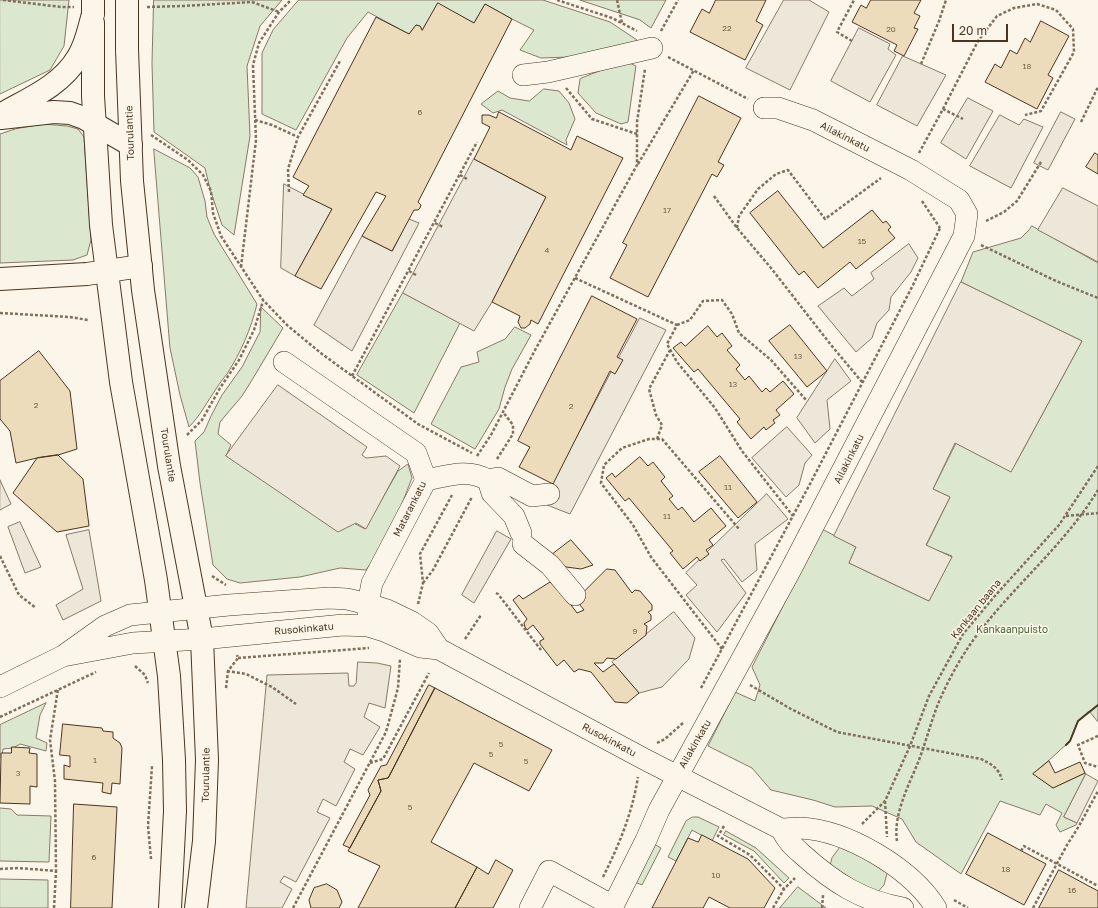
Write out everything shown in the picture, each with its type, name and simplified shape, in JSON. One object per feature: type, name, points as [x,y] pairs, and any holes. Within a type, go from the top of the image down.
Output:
[{"type":"main road","name":"Tourulantie","points":[[127,0],[127,49],[138,138],[132,181],[141,266],[169,466],[202,639],[207,760],[204,841],[196,908]]},
{"type":"main road","points":[[93,7],[86,55],[93,96],[101,225],[122,382],[161,612],[168,672],[174,767],[175,811],[170,908]]},
{"type":"main road","points":[[0,115],[48,88],[86,55]]},
{"type":"main road","points":[[0,118],[54,112],[70,113],[84,118],[95,125],[138,138]]},
{"type":"main road","points":[[0,279],[87,274],[141,266]]},
{"type":"street","points":[[523,76],[548,72],[652,48]]},
{"type":"street","name":"Ailakinkatu","points":[[612,907],[646,840],[653,821],[789,573],[964,236],[967,214],[959,200],[911,170],[813,120],[778,108],[764,108]]},
{"type":"street","name":"Matarankatu","points":[[284,362],[416,453],[426,480],[372,583],[368,604],[368,626]]},
{"type":"street","points":[[426,480],[472,464],[482,477],[488,480],[498,478],[532,496],[549,494]]},
{"type":"street","points":[[488,480],[492,493],[514,516],[522,538],[550,565],[575,595]]},
{"type":"street","name":"Rusokinkatu","points":[[63,656],[105,626],[130,615],[239,604],[329,598],[347,599],[368,604],[387,610],[407,630],[420,647],[439,649],[639,756],[781,829],[801,828],[834,835],[849,840],[893,864],[909,877],[929,897],[936,908]]},
{"type":"street","name":"Rusokinkatu","points":[[63,656],[133,643],[202,639],[343,625],[368,626],[384,631],[407,630]]},
{"type":"street","points":[[0,688],[63,656]]},
{"type":"street","name":"Rusokinkatu","points":[[781,829],[791,845],[834,881],[867,898],[903,908]]},
{"type":"street","points":[[530,908],[549,871],[612,907]]},
{"type":"path","points":[[241,267],[256,140],[253,65],[258,43],[279,12],[291,0]]},
{"type":"path","points":[[557,0],[612,18],[636,29],[652,48],[764,108]]},
{"type":"path","points":[[617,0],[622,23]]},
{"type":"path","points":[[637,165],[637,122],[645,65],[652,48],[678,0]]},
{"type":"path","points":[[852,41],[836,32],[854,0]]},
{"type":"path","points":[[921,64],[946,0]]},
{"type":"path","points":[[1031,0],[1031,5]]},
{"type":"path","points":[[911,170],[978,41],[996,16],[1014,8],[1037,4],[1056,10],[1073,29],[1074,52],[1041,111],[1025,115]]},
{"type":"path","points":[[289,192],[288,169],[298,137],[340,61]]},
{"type":"path","points":[[293,908],[386,732],[398,688],[399,653],[416,610],[423,583],[420,554],[455,489],[491,435],[534,352],[637,165],[694,70]]},
{"type":"path","points":[[548,72],[568,90],[592,119],[637,134]]},
{"type":"path","points":[[1081,122],[1098,87]]},
{"type":"path","points":[[943,109],[963,119]]},
{"type":"path","points":[[255,120],[272,125],[298,137]]},
{"type":"path","points":[[138,138],[188,160],[203,175],[211,191],[213,213],[221,236],[263,300],[288,326],[352,376],[472,464]]},
{"type":"path","points":[[352,376],[477,142]]},
{"type":"path","points":[[964,236],[988,219],[1004,212],[1017,201],[1041,162]]},
{"type":"path","points":[[737,228],[739,216],[758,189],[776,174],[788,170],[825,218],[886,174]]},
{"type":"path","points":[[460,175],[467,179]]},
{"type":"path","points":[[918,195],[940,228],[964,236],[1056,281],[1098,298]]},
{"type":"path","points":[[714,196],[737,228],[862,382]]},
{"type":"path","points":[[435,223],[443,227]]},
{"type":"path","points":[[699,692],[793,516],[913,285],[940,228]]},
{"type":"path","points":[[409,271],[416,275]]},
{"type":"path","points":[[575,278],[677,325]]},
{"type":"path","points":[[187,435],[202,420],[220,388],[239,360],[254,330],[263,300]]},
{"type":"path","points":[[793,516],[742,451],[715,408],[677,362],[667,344],[677,325],[690,320],[703,301],[722,300],[732,314],[739,333],[771,360],[806,400]]},
{"type":"path","points":[[0,313],[70,317],[88,320]]},
{"type":"path","points":[[657,439],[662,425],[656,415],[649,389],[670,349]]},
{"type":"path","points":[[722,649],[651,557],[633,525],[601,483],[604,465],[622,448],[650,438],[662,439],[739,529]]},
{"type":"path","name":"Kankaan baana","points":[[885,801],[910,746],[928,696],[963,634],[1066,516],[1098,466]]},
{"type":"path","points":[[897,841],[896,830],[900,811],[924,748],[941,697],[955,669],[974,639],[1082,515],[1098,490]]},
{"type":"path","points":[[1066,516],[1098,513]]},
{"type":"path","points":[[0,556],[20,595],[36,608]]},
{"type":"path","points":[[496,593],[541,650]]},
{"type":"path","points":[[465,639],[481,615]]},
{"type":"path","points":[[238,658],[373,648]]},
{"type":"path","points":[[129,666],[135,666],[145,675],[150,689]]},
{"type":"path","points":[[0,717],[97,671]]},
{"type":"path","points":[[228,671],[246,674],[272,686],[296,704]]},
{"type":"path","points":[[370,764],[383,759],[430,673]]},
{"type":"path","points":[[747,683],[791,709],[837,732],[981,758],[1000,772],[1002,780]]},
{"type":"path","points":[[54,908],[56,872],[55,781],[50,740],[58,689]]},
{"type":"path","points":[[655,745],[682,723],[686,717]]},
{"type":"path","points":[[1098,736],[1078,745],[1086,763],[1098,767]]},
{"type":"path","points":[[151,863],[148,826],[152,762]]},
{"type":"path","points":[[593,895],[618,847],[638,783]]},
{"type":"path","points":[[1033,908],[1098,791]]},
{"type":"path","points":[[863,823],[885,801]]},
{"type":"path","points":[[885,801],[887,835]]},
{"type":"path","points":[[724,826],[718,836],[750,855],[784,889]]},
{"type":"path","points":[[1021,851],[1024,846],[1098,886]]},
{"type":"path","points":[[0,868],[18,868],[56,872]]},
{"type":"path","points":[[773,908],[784,889],[795,878]]},
{"type":"path","points":[[822,908],[823,901]]},
{"type":"green space","points":[[0,0],[69,0],[64,46],[50,70],[0,94]]},
{"type":"green space","points":[[154,0],[282,0],[260,26],[247,66],[250,136],[234,235],[222,225],[210,189],[205,168],[154,132],[152,64]]},
{"type":"green space","points":[[299,0],[543,0],[610,22],[637,40],[629,46],[570,57],[541,58],[520,50],[534,30],[485,4],[474,23],[438,4],[422,30],[420,26],[416,25],[409,34],[368,12],[347,38],[296,130],[262,114],[262,53],[273,30]]},
{"type":"green space","points":[[580,0],[666,0],[651,28],[640,20]]},
{"type":"green space","points":[[625,61],[636,66],[628,122],[621,124],[596,113],[578,93],[580,79]]},
{"type":"green space","points":[[544,89],[559,91],[569,103],[575,119],[566,140],[567,145],[502,110],[493,113],[481,104],[498,91],[510,98],[529,101]]},
{"type":"green space","points":[[43,124],[67,126],[78,129],[84,137],[91,240],[87,255],[73,260],[0,263],[0,134],[15,129]]},
{"type":"green space","points":[[154,149],[190,168],[198,177],[205,201],[207,217],[214,234],[257,304],[249,331],[237,357],[200,414],[189,427],[180,395],[170,348]]},
{"type":"green space","name":"Kankaanpuisto","points":[[1032,226],[1098,263],[1098,722],[1089,711],[1078,721],[1070,741],[1034,774],[1053,788],[1085,773],[1086,774],[1064,817],[1077,823],[1076,825],[1060,832],[1056,825],[1062,813],[1046,804],[1040,815],[1000,801],[961,874],[916,842],[902,819],[872,806],[835,807],[771,790],[752,768],[708,746],[735,692],[755,701],[760,685],[752,667],[822,529],[856,547],[849,563],[929,601],[952,556],[926,546],[950,497],[933,489],[956,443],[1010,471],[1017,461],[1082,341],[961,282],[973,252],[1021,238]]},
{"type":"green space","points":[[403,293],[460,323],[414,413],[357,375]]},
{"type":"green space","points":[[261,307],[283,328],[242,396],[220,422],[218,434],[231,445],[226,456],[365,529],[398,471],[408,464],[412,478],[389,537],[366,570],[340,568],[300,577],[240,583],[227,579],[213,565],[195,441],[204,432],[222,395],[242,367],[260,332]]},
{"type":"green space","points":[[515,327],[531,335],[512,369],[499,409],[475,449],[431,424],[461,367],[479,362],[477,352],[505,339]]},
{"type":"green space","points":[[46,703],[40,715],[36,738],[47,743],[46,751],[20,744],[13,748],[3,749],[2,757],[0,757],[0,725]]},
{"type":"green space","points":[[0,808],[11,809],[17,815],[51,816],[49,862],[0,861]]},
{"type":"green space","points":[[693,817],[698,817],[719,827],[712,841],[692,830],[676,861],[668,857],[686,821]]},
{"type":"green space","points":[[726,831],[756,848],[789,878],[784,883],[754,851],[724,835]]},
{"type":"green space","points":[[654,844],[661,848],[642,885],[635,882]]},
{"type":"green space","points":[[841,846],[888,870],[884,885],[876,894],[829,869],[832,858]]},
{"type":"green space","points":[[0,879],[48,880],[48,908],[0,908]]},
{"type":"green space","points":[[798,887],[826,908],[780,908]]},
{"type":"shaded area","points":[[784,0],[809,0],[829,12],[790,90],[746,68]]},
{"type":"shaded area","points":[[859,28],[890,44],[888,49],[896,55],[870,102],[831,81]]},
{"type":"shaded area","points":[[903,56],[946,75],[917,126],[877,105]]},
{"type":"shaded area","points":[[968,98],[993,111],[966,159],[941,143]]},
{"type":"shaded area","points":[[1061,112],[1075,119],[1048,170],[1034,163]]},
{"type":"shaded area","points":[[1000,115],[1019,125],[1024,119],[1043,127],[1011,188],[970,166]]},
{"type":"shaded area","points":[[474,159],[546,197],[492,302],[474,331],[403,293]]},
{"type":"shaded area","points":[[284,184],[332,209],[295,276],[281,268]]},
{"type":"shaded area","points":[[1063,188],[1098,206],[1098,262],[1038,230]]},
{"type":"shaded area","points":[[409,219],[419,223],[352,351],[314,325],[362,236],[392,251]]},
{"type":"shaded area","points":[[909,244],[918,258],[911,272],[891,297],[889,310],[877,323],[872,338],[856,352],[818,306],[844,288],[852,296],[874,279],[871,273]]},
{"type":"shaded area","points":[[961,282],[1082,341],[1011,472],[955,443],[933,489],[950,497],[926,545],[952,557],[929,601],[849,563],[856,547],[834,536]]},
{"type":"shaded area","points":[[640,318],[666,330],[570,514],[542,503]]},
{"type":"shaded area","points":[[835,359],[851,381],[827,400],[830,429],[815,443],[797,418]]},
{"type":"shaded area","points":[[278,385],[367,447],[362,455],[366,458],[386,456],[400,466],[366,529],[356,523],[338,532],[226,456]]},
{"type":"shaded area","points":[[787,427],[812,455],[805,463],[799,485],[786,497],[752,458]]},
{"type":"shaded area","points":[[0,480],[11,504],[0,510]]},
{"type":"shaded area","points":[[767,494],[788,519],[755,544],[757,570],[742,582],[724,559],[721,560],[746,593],[717,632],[686,595],[697,585],[686,573]]},
{"type":"shaded area","points":[[20,522],[41,567],[25,573],[8,527]]},
{"type":"shaded area","points":[[89,530],[101,601],[63,620],[56,605],[83,589],[66,535]]},
{"type":"shaded area","points":[[497,531],[511,539],[474,603],[462,595]]},
{"type":"shaded area","points":[[674,612],[695,638],[689,659],[662,687],[639,693],[612,662]]},
{"type":"shaded area","points":[[358,662],[377,663],[391,666],[385,708],[369,703],[364,717],[380,727],[363,755],[350,749],[344,762],[355,769],[336,806],[323,799],[317,812],[330,818],[296,882],[284,876],[280,882],[292,889],[282,908],[246,908],[267,675],[348,673],[349,686],[354,686],[356,683]]},
{"type":"shaded area","points":[[1086,774],[1098,781],[1077,823],[1064,817]]},
{"type":"building","points":[[716,0],[766,0],[756,21],[763,25],[745,60],[690,32],[702,9],[709,13]]},
{"type":"building","points":[[871,0],[921,0],[914,13],[920,16],[914,28],[918,29],[904,56],[894,51],[897,45],[852,22],[861,5],[866,8]]},
{"type":"building","points":[[438,3],[474,23],[485,4],[512,19],[418,202],[421,205],[420,208],[418,210],[414,210],[392,251],[362,236],[386,196],[376,192],[321,289],[295,276],[332,209],[303,195],[309,186],[293,177],[376,17],[409,34],[416,25],[420,26],[422,30]]},
{"type":"building","points":[[1041,21],[1069,36],[1048,75],[1053,78],[1037,109],[985,82],[995,64],[1001,68],[1010,50],[1017,54],[1025,38],[1030,42]]},
{"type":"building","points":[[699,96],[741,118],[718,162],[724,165],[717,177],[712,174],[648,297],[610,278],[627,245],[623,243]]},
{"type":"building","points":[[499,112],[571,150],[577,136],[623,158],[538,324],[531,320],[530,324],[525,328],[521,328],[518,322],[520,316],[492,302],[546,197],[474,159],[490,127],[482,123],[482,115],[489,115],[496,118]]},
{"type":"building","points":[[1095,153],[1098,155],[1098,174],[1086,167]]},
{"type":"building","points":[[778,191],[823,248],[872,210],[883,223],[886,221],[891,227],[888,230],[895,238],[856,269],[850,262],[818,288],[804,271],[799,275],[750,213]]},
{"type":"building","points":[[592,296],[637,319],[617,357],[623,360],[615,374],[610,371],[553,484],[519,467],[530,447],[518,441]]},
{"type":"building","points":[[790,325],[827,371],[807,387],[769,341]]},
{"type":"building","points":[[708,326],[717,337],[722,333],[732,346],[727,350],[740,365],[736,369],[745,380],[749,376],[762,392],[766,388],[770,392],[783,381],[794,394],[776,410],[780,415],[773,420],[775,423],[766,430],[764,427],[751,439],[737,422],[740,419],[698,369],[694,372],[673,348],[681,342],[685,346]]},
{"type":"building","points":[[39,351],[70,391],[77,449],[58,455],[16,463],[10,431],[0,419],[0,381]]},
{"type":"building","points":[[58,455],[83,479],[89,526],[57,532],[13,493],[37,458]]},
{"type":"building","points":[[720,456],[757,502],[738,518],[699,472]]},
{"type":"building","points":[[640,457],[648,466],[653,462],[665,477],[661,481],[673,496],[669,499],[678,510],[682,507],[694,522],[711,508],[726,526],[709,540],[713,545],[706,550],[709,554],[700,561],[697,557],[683,569],[670,553],[673,551],[629,498],[625,501],[606,478],[612,473],[615,477]]},
{"type":"building","points":[[571,540],[593,565],[581,569],[559,566],[549,557]]},
{"type":"building","points":[[607,569],[615,570],[632,593],[635,590],[640,591],[652,605],[652,610],[648,612],[651,615],[651,620],[644,624],[647,626],[646,635],[616,659],[607,658],[603,663],[594,663],[603,672],[614,664],[639,693],[627,703],[615,702],[591,672],[579,669],[574,672],[564,660],[557,666],[540,644],[540,641],[544,639],[533,625],[527,630],[525,627],[524,623],[527,619],[513,600],[519,595],[523,599],[550,582],[565,598],[576,601],[571,605],[577,613],[584,610],[580,605],[580,596]]},
{"type":"building","points":[[429,685],[435,688],[388,778],[378,780],[381,791],[350,848],[343,845],[370,795],[368,790],[381,766],[386,765]]},
{"type":"building","points":[[435,688],[552,750],[529,791],[474,763],[431,842],[477,867],[455,908],[358,908],[380,866],[348,851],[381,791],[378,780],[388,778]]},
{"type":"building","points":[[63,724],[102,728],[103,731],[113,732],[113,738],[120,743],[122,748],[120,784],[112,783],[111,794],[102,792],[103,783],[64,779],[64,765],[70,767],[70,756],[60,755]]},
{"type":"building","points":[[12,747],[30,748],[29,753],[37,754],[37,787],[30,786],[30,804],[0,803],[1,753],[11,753]]},
{"type":"building","points":[[1049,761],[1055,773],[1080,762],[1085,773],[1053,788],[1033,774]]},
{"type":"building","points":[[74,804],[117,807],[112,908],[71,908]]},
{"type":"building","points":[[988,833],[1046,864],[1024,905],[966,874]]},
{"type":"building","points":[[702,835],[748,859],[775,888],[764,908],[730,908],[709,897],[703,908],[652,908],[688,838],[698,842]]},
{"type":"building","points":[[496,860],[513,870],[493,908],[455,908],[477,867],[488,874]]},
{"type":"building","points":[[1059,870],[1098,891],[1098,908],[1039,908]]},
{"type":"building","points":[[327,884],[337,890],[342,902],[339,908],[311,908],[309,900],[314,888]]},
{"type":"wall","points":[[1066,745],[1070,741],[1078,721],[1098,705]]}]
